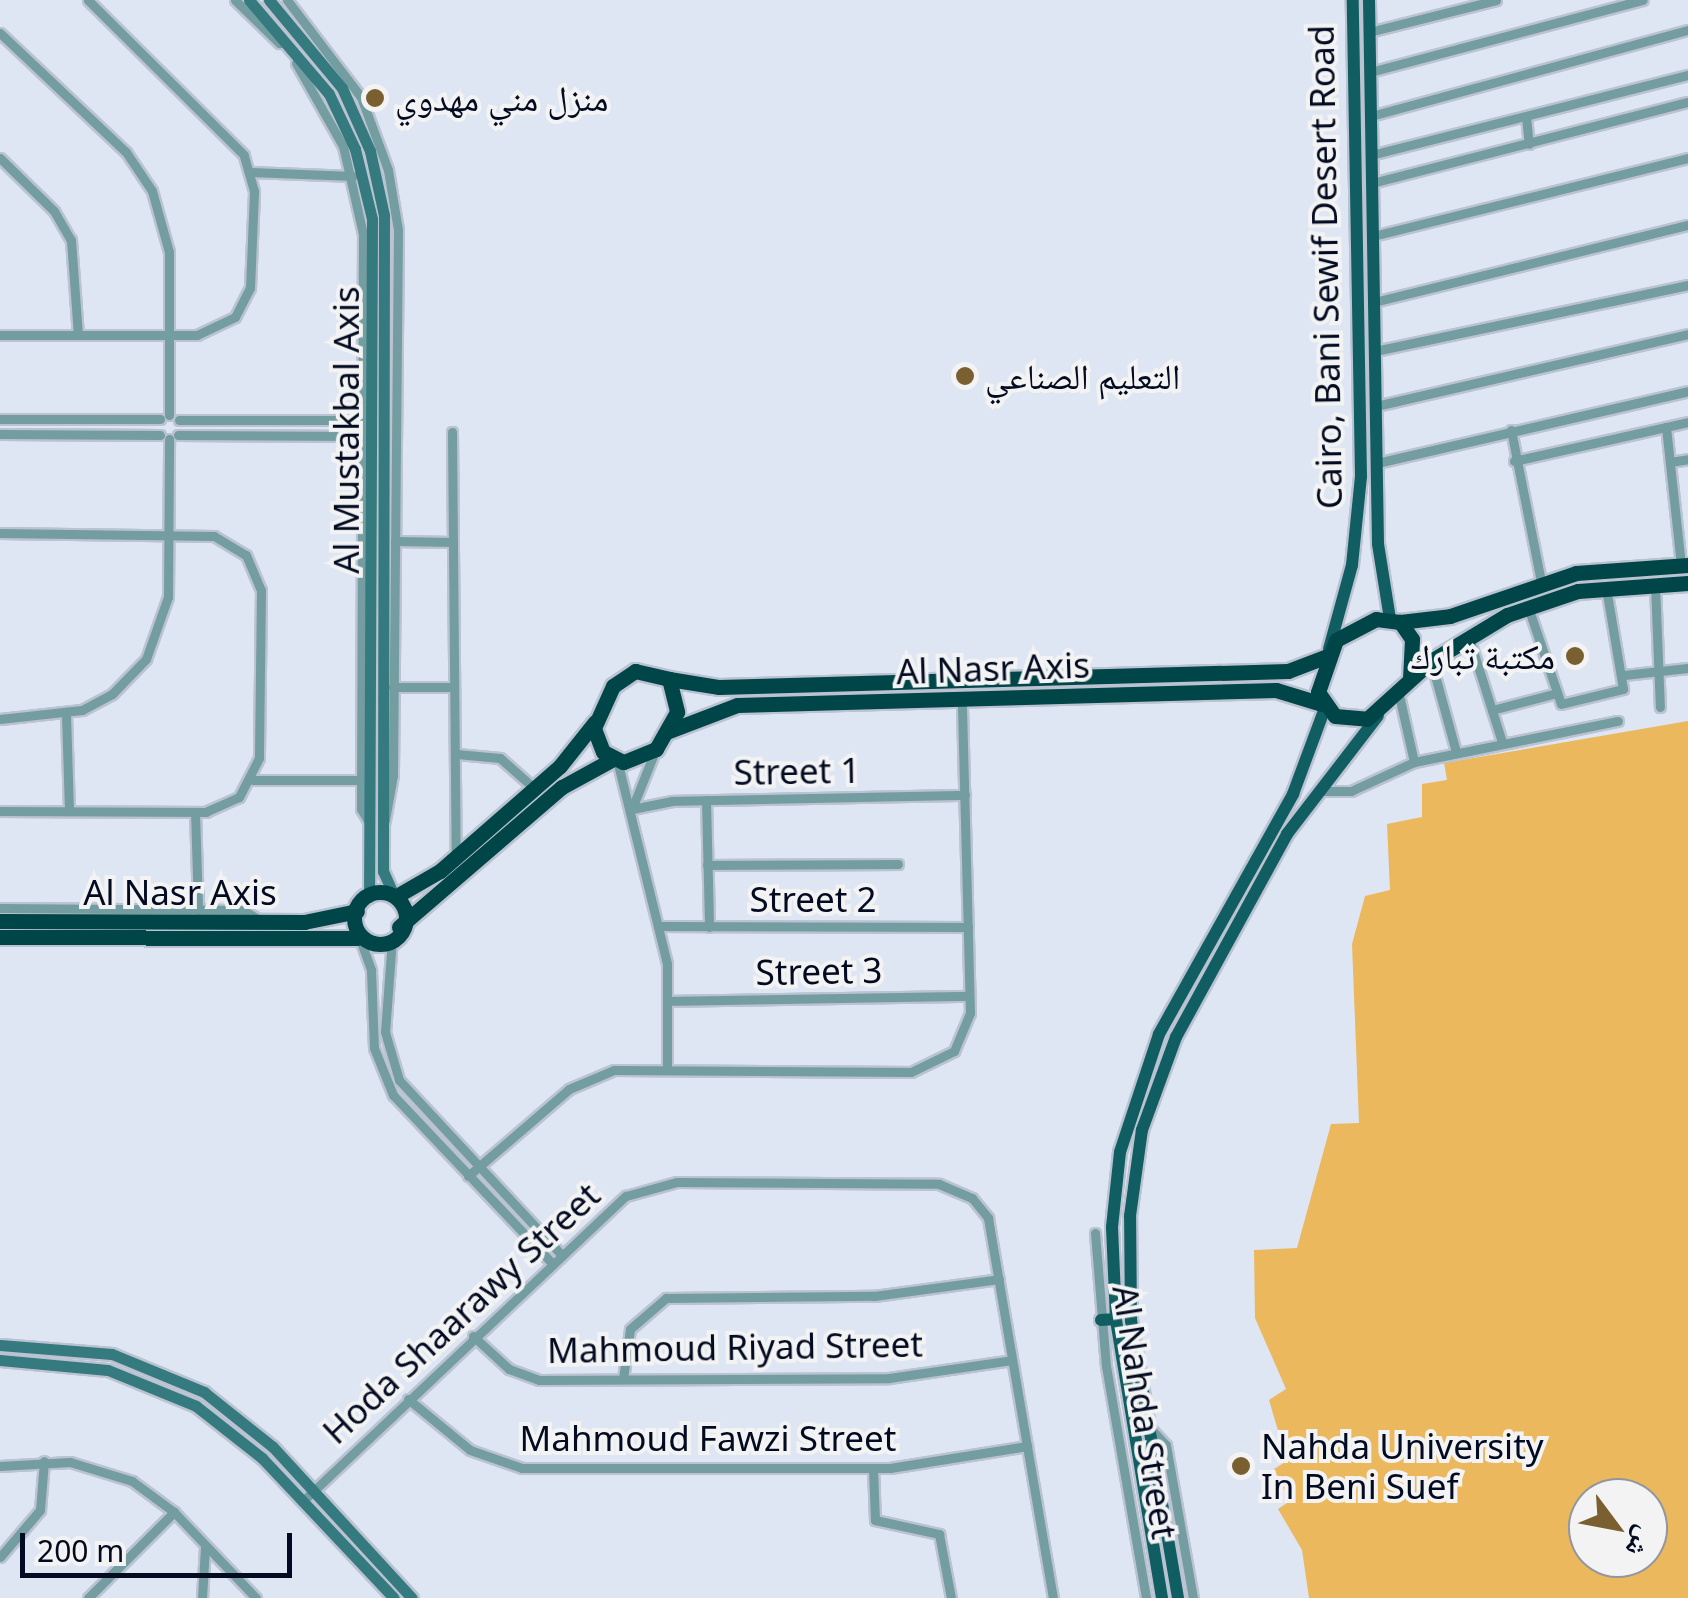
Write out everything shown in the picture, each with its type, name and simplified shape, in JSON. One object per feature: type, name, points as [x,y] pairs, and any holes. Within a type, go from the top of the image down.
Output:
[{"type":"highway","points":[[1685,565],[1542,582],[1478,606],[1348,630],[1327,654],[1324,706],[1354,722],[1386,708],[1431,661],[1468,636],[1528,607],[1606,587],[1688,583]]},
{"type":"highway","points":[[1478,606],[1477,621],[1488,625]]},
{"type":"highway","points":[[1395,621],[1415,652],[1410,679]]},
{"type":"highway","name":"Al Nasr Axis","points":[[669,679],[718,687],[1288,671],[1327,654]]},
{"type":"highway","points":[[359,940],[357,911],[369,898],[396,892],[456,856],[534,788],[595,722],[623,677],[649,671],[669,679],[678,706],[670,732],[656,750],[615,760],[572,780],[396,933]]},
{"type":"highway","name":"Al Nasr Axis","points":[[670,732],[737,705],[1276,690],[1324,706]]},
{"type":"highway","points":[[595,722],[596,741],[615,760]]},
{"type":"highway","points":[[396,892],[406,909],[396,933]]},
{"type":"highway","name":"Al Nasr Axis","points":[[0,921],[262,923],[327,920],[357,911]]},
{"type":"highway","points":[[327,920],[327,938]]},
{"type":"highway","name":"Al Nasr Axis","points":[[0,938],[359,940],[396,933]]},
{"type":"main road","name":"Cairo, Bani Sewif Desert Road","points":[[1327,654],[1356,543],[1362,453],[1353,0]]},
{"type":"main road","name":"Cairo, Bani Sewif Desert Road","points":[[1368,0],[1378,544],[1395,621]]},
{"type":"main road","points":[[1354,26],[1369,28]]},
{"type":"main road","points":[[1356,543],[1378,544]]},
{"type":"main road","points":[[1162,1598],[1116,1319],[1114,1202],[1136,1094],[1189,976],[1256,847],[1303,773],[1324,706]]},
{"type":"main road","points":[[1178,1598],[1147,1425],[1128,1268],[1142,1130],[1176,1037],[1316,790],[1386,708]]},
{"type":"main road","points":[[1100,1320],[1116,1319]]},
{"type":"main road","points":[[1142,1490],[1158,1487]]},
{"type":"street","points":[[0,335],[170,335],[218,330],[247,298],[250,172],[227,131],[88,0]]},
{"type":"street","points":[[235,0],[306,76],[353,176],[396,541],[394,686],[389,701]]},
{"type":"street","name":"Al Mustakbal Axis","points":[[248,0],[316,74],[362,170],[374,236],[381,416]]},
{"type":"street","name":"Al Mustakbal Axis","points":[[269,0],[342,88],[376,172],[386,236],[381,416],[374,436],[378,825],[383,871],[396,892]]},
{"type":"street","points":[[287,0],[348,75],[388,170],[399,245],[381,416],[374,436],[361,780],[361,812],[378,825]]},
{"type":"street","points":[[1369,28],[1496,0]]},
{"type":"street","points":[[1370,72],[1643,0]]},
{"type":"street","points":[[1370,116],[1688,30]]},
{"type":"street","points":[[0,33],[145,177],[168,236],[170,335],[168,596],[154,644],[112,694],[66,715],[0,719]]},
{"type":"street","points":[[1371,156],[1688,75]]},
{"type":"street","points":[[1372,183],[1688,102]]},
{"type":"street","points":[[1526,117],[1529,144]]},
{"type":"street","points":[[0,158],[54,210],[72,240],[78,334]]},
{"type":"street","points":[[1373,236],[1688,158]]},
{"type":"street","points":[[250,172],[353,176]]},
{"type":"street","points":[[1374,302],[1688,225]]},
{"type":"street","points":[[1375,351],[1688,285]]},
{"type":"street","points":[[1376,406],[1688,334]]},
{"type":"street","points":[[1377,463],[1688,390]]},
{"type":"street","points":[[0,419],[381,416]]},
{"type":"street","points":[[169,418],[169,436]]},
{"type":"street","points":[[1514,462],[1688,422]]},
{"type":"street","points":[[1666,427],[1685,565]]},
{"type":"street","points":[[1511,430],[1514,462],[1542,582]]},
{"type":"street","points":[[452,432],[456,856]]},
{"type":"street","points":[[0,434],[374,436]]},
{"type":"street","name":"Al Mustakbal Axis","points":[[369,898],[389,701],[374,436]]},
{"type":"street","points":[[1670,462],[1688,459]]},
{"type":"street","points":[[1674,496],[1688,495]]},
{"type":"street","points":[[0,533],[169,534],[222,539],[256,571],[253,780],[227,806],[195,812],[0,811]]},
{"type":"street","points":[[396,541],[453,542]]},
{"type":"street","points":[[1655,583],[1660,708]]},
{"type":"street","points":[[1528,607],[1565,704],[1623,689],[1624,675],[1606,587]]},
{"type":"street","points":[[1468,636],[1502,742]]},
{"type":"street","points":[[1431,661],[1456,752]]},
{"type":"street","points":[[1624,675],[1688,668]]},
{"type":"street","points":[[394,686],[452,686]]},
{"type":"street","points":[[1399,694],[1414,762]]},
{"type":"street","points":[[1492,710],[1558,694]]},
{"type":"street","points":[[468,1176],[579,1082],[614,1070],[919,1071],[960,1044],[970,996],[962,698]]},
{"type":"street","points":[[66,715],[69,812]]},
{"type":"street","points":[[1316,790],[1352,791],[1414,762],[1618,720]]},
{"type":"street","points":[[632,809],[656,750]]},
{"type":"street","points":[[457,754],[500,758],[534,788]]},
{"type":"street","points":[[615,760],[632,809],[658,926],[669,1000],[668,1068]]},
{"type":"street","points":[[253,780],[361,780]]},
{"type":"street","name":"Street 1","points":[[632,809],[706,800],[964,796]]},
{"type":"street","points":[[706,800],[708,926]]},
{"type":"street","points":[[195,812],[198,910]]},
{"type":"street","points":[[707,865],[898,864]]},
{"type":"street","points":[[0,908],[246,910],[262,923]]},
{"type":"street","name":"Street 2","points":[[658,926],[968,927]]},
{"type":"street","points":[[396,933],[383,982],[395,1070],[418,1106],[559,1252]]},
{"type":"street","points":[[359,940],[382,1074],[468,1176],[550,1261]]},
{"type":"street","name":"Street 3","points":[[669,1000],[970,996]]},
{"type":"street","name":"Hoda Shaarawy Street","points":[[304,1500],[613,1203],[665,1184],[940,1184],[984,1210],[1053,1598]]},
{"type":"street","name":"Al Nahda Street","points":[[1095,1233],[1100,1320],[1146,1598]]},
{"type":"street","points":[[623,1380],[630,1329],[666,1298],[874,1296],[998,1279]]},
{"type":"street","name":"Mahmoud Riyad Street","points":[[473,1336],[523,1376],[623,1380],[889,1378],[1012,1360]]},
{"type":"street","points":[[0,1344],[91,1350],[170,1374],[241,1418],[315,1490],[412,1598]]},
{"type":"street","points":[[0,1360],[88,1365],[163,1388],[231,1430],[304,1500],[394,1598]]},
{"type":"street","name":"Mahmoud Fawzi Street","points":[[408,1398],[462,1445],[510,1466],[873,1468],[1027,1446]]},
{"type":"street","points":[[1147,1425],[1166,1446],[1193,1598]]},
{"type":"street","points":[[0,1557],[40,1510],[44,1461]]},
{"type":"street","points":[[0,1466],[44,1461],[108,1471],[174,1512],[256,1598]]},
{"type":"street","points":[[873,1468],[875,1520],[940,1534],[950,1598]]},
{"type":"street","points":[[88,1598],[174,1512]]},
{"type":"street","points":[[202,1598],[204,1545]]},
{"type":"shaded area","points":[[1688,721],[1688,1598],[1309,1598],[1302,1550],[1278,1509],[1290,1501],[1274,1469],[1287,1461],[1269,1400],[1286,1389],[1255,1318],[1254,1250],[1297,1248],[1331,1124],[1359,1123],[1352,944],[1365,896],[1390,890],[1387,824],[1422,817],[1422,784],[1447,780],[1444,763]]},
{"type":"place","name":"منزل مني مهدوي","points":[[375,98]]},
{"type":"place","name":"التعليم الصناعي","points":[[965,376]]},
{"type":"place","name":"مكتبة تبارك","points":[[1575,656]]},
{"type":"place","name":"Nahda University In Beni Suef","points":[[1241,1466]]}]
